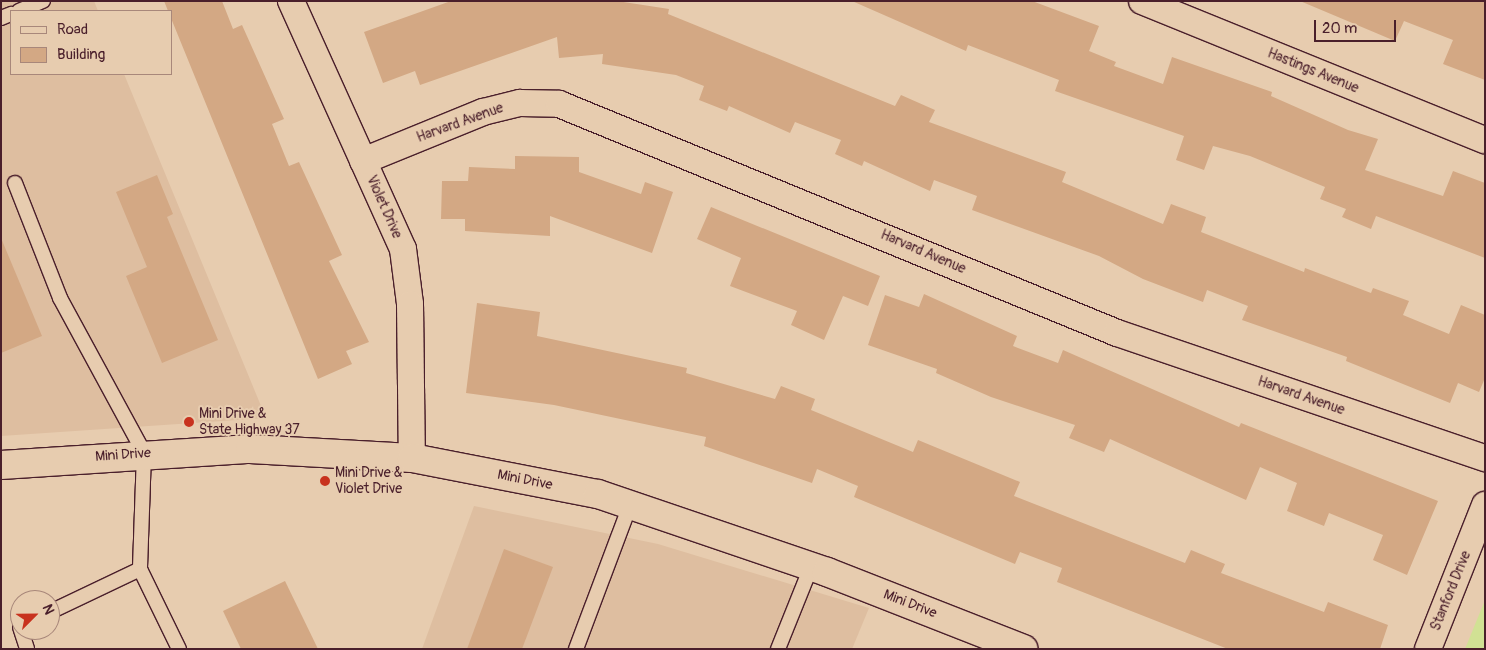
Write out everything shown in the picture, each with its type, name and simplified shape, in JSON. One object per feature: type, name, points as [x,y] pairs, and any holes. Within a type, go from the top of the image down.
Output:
[{"type":"street","name":"Violet Drive","points":[[291,1],[403,249],[410,304],[412,458]]},
{"type":"street","name":"Hastings Avenue","points":[[1142,1],[1485,140]]},
{"type":"street","name":"Harvard Avenue","points":[[364,161],[483,112],[520,103],[559,104],[1117,333],[1485,458]]},
{"type":"street","name":"Mini Drive","points":[[3,459],[144,453],[310,450],[412,458],[598,494],[811,567],[1023,649]]},
{"type":"street","name":"Stanford Drive","points":[[1428,649],[1485,506]]},
{"type":"lane","points":[[21,10],[43,1]]},
{"type":"lane","points":[[15,183],[60,298],[144,453],[140,569],[179,649]]},
{"type":"lane","points":[[576,649],[630,505]]},
{"type":"lane","points":[[778,649],[811,567]]},
{"type":"lane","points":[[60,607],[140,569]]},
{"type":"shaded area","points":[[1,1],[94,1],[98,10],[10,10],[10,75],[124,75],[266,418],[1,436]]},
{"type":"shaded area","points":[[474,506],[658,544],[869,608],[852,649],[422,649]]},
{"type":"green space","points":[[1485,600],[1485,649],[1465,649]]},
{"type":"building","points":[[164,1],[222,1],[233,29],[242,25],[284,119],[272,124],[289,166],[299,162],[342,255],[329,261],[369,342],[346,351],[352,364],[318,379],[172,21],[172,10],[168,10]]},
{"type":"building","points":[[451,1],[617,1],[669,9],[668,14],[895,106],[901,95],[935,110],[929,122],[1066,172],[1062,182],[1163,224],[1171,204],[1206,217],[1201,232],[1304,272],[1305,268],[1371,293],[1373,288],[1409,301],[1403,315],[1449,334],[1461,305],[1485,315],[1485,378],[1479,392],[1458,383],[1450,403],[1346,361],[1347,357],[1242,320],[1248,306],[1207,290],[1203,302],[1143,279],[1099,256],[972,210],[977,196],[934,180],[930,191],[864,161],[862,166],[835,154],[841,140],[795,122],[790,133],[729,106],[727,111],[699,100],[704,86],[676,75],[602,64],[603,54],[559,58],[557,37],[420,85],[415,71],[383,83],[364,32]]},
{"type":"building","points":[[852,1],[1032,1],[1099,26],[1089,51],[1116,62],[1114,66],[1163,84],[1172,57],[1272,92],[1271,96],[1348,130],[1378,139],[1365,170],[1443,196],[1453,171],[1485,183],[1485,258],[1376,216],[1371,229],[1342,217],[1346,209],[1320,199],[1325,187],[1250,156],[1213,146],[1204,170],[1176,160],[1184,136],[1055,91],[1059,80],[968,45],[966,51]]},
{"type":"building","points":[[1300,1],[1485,1],[1485,80],[1443,64],[1453,40],[1404,21],[1395,41]]},
{"type":"building","points":[[515,156],[579,157],[579,172],[641,194],[645,182],[673,192],[652,253],[550,216],[550,236],[465,231],[465,219],[441,219],[442,181],[468,181],[469,167],[515,169]]},
{"type":"building","points":[[157,175],[173,214],[167,217],[218,340],[162,363],[126,276],[147,267],[116,192]]},
{"type":"building","points":[[711,207],[880,276],[868,306],[843,296],[824,340],[791,325],[797,311],[730,286],[741,258],[697,239]]},
{"type":"building","points":[[1,238],[42,336],[1,353]]},
{"type":"building","points":[[924,294],[1017,336],[1013,346],[1058,363],[1063,350],[1239,427],[1241,423],[1438,501],[1407,575],[1373,560],[1383,535],[1329,513],[1324,526],[1287,511],[1297,483],[1260,467],[1246,500],[1110,439],[1104,452],[1069,438],[1075,425],[991,397],[936,373],[937,369],[868,345],[885,295],[919,307]]},
{"type":"building","points":[[477,303],[540,312],[537,336],[687,368],[686,373],[775,399],[781,386],[815,399],[811,410],[913,452],[918,440],[1020,482],[1014,496],[1185,563],[1191,550],[1225,564],[1221,573],[1324,612],[1328,602],[1388,625],[1380,649],[1228,649],[1057,582],[1062,568],[1020,552],[1015,564],[854,497],[858,486],[817,469],[812,483],[704,446],[706,437],[554,405],[466,393]]},
{"type":"building","points":[[504,549],[553,567],[522,649],[467,649]]},
{"type":"building","points":[[285,581],[318,649],[241,649],[223,611]]},
{"type":"place","name":"Mini Drive & State Highway 37","points":[[189,422]]},
{"type":"place","name":"Mini Drive & Violet Drive","points":[[325,481]]}]
